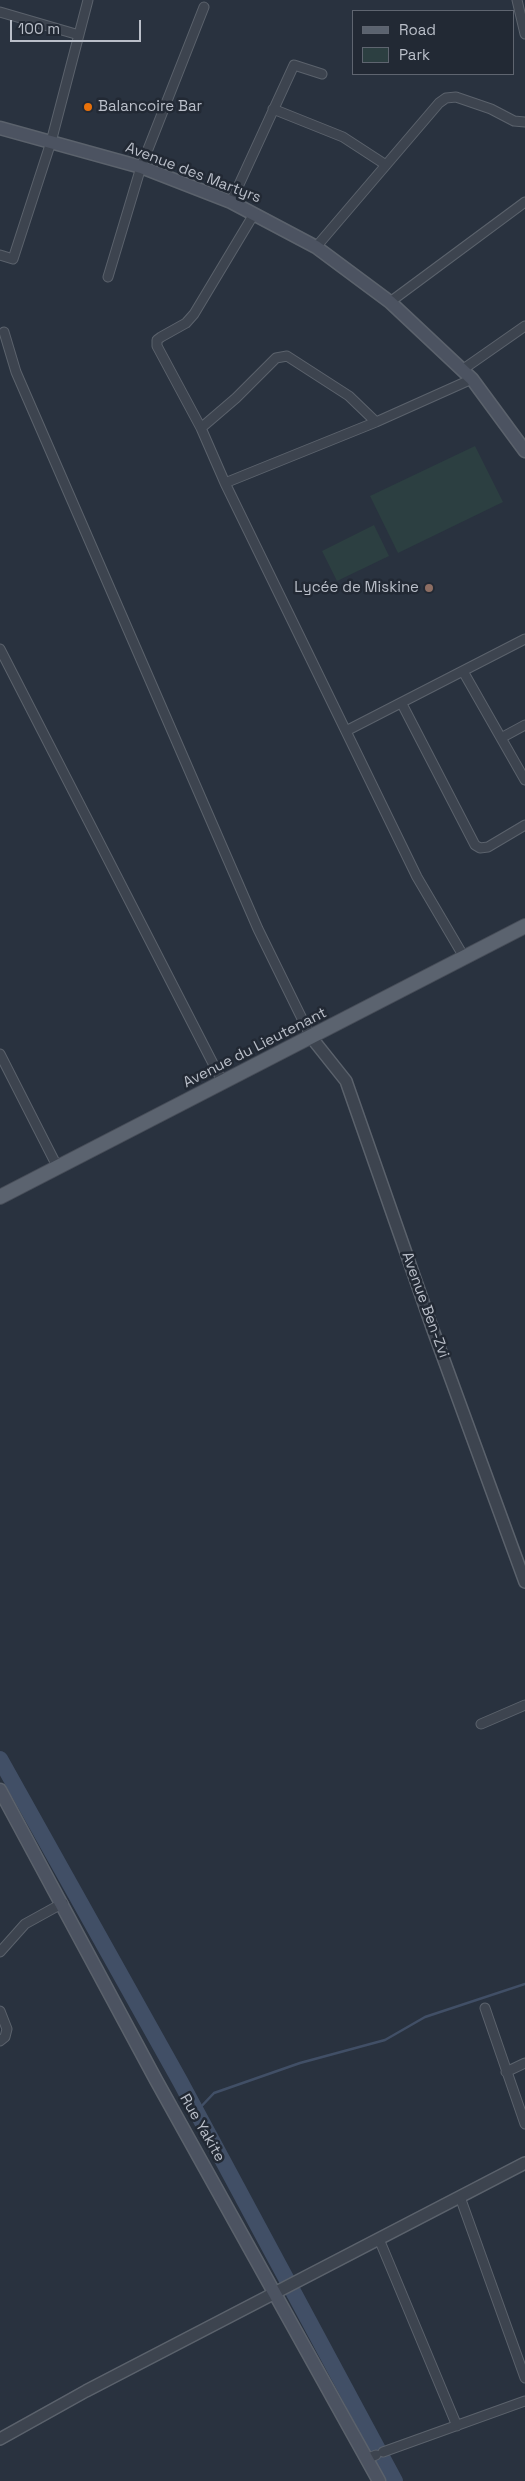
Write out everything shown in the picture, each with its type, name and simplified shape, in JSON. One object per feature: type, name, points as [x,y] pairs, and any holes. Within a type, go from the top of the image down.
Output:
[{"type":"main road","name":"Avenue des Martyrs","points":[[0,128],[141,167],[231,202],[316,247],[390,302],[472,379],[524,448]]},
{"type":"main road","name":"Avenue du Lieutenant","points":[[0,1197],[525,926]]},
{"type":"main road","name":"Rue Yakite","points":[[0,1790],[156,2080],[276,2291],[375,2455],[378,2481]]},
{"type":"street","points":[[0,255],[13,259],[51,142],[88,0]]},
{"type":"street","points":[[517,0],[525,34]]},
{"type":"street","points":[[108,276],[141,167],[204,7]]},
{"type":"street","points":[[0,12],[79,36]]},
{"type":"street","points":[[231,202],[294,65],[322,74]]},
{"type":"street","points":[[316,247],[439,103],[446,98],[456,97],[491,109],[514,121],[525,122]]},
{"type":"street","points":[[273,109],[343,137],[386,165]]},
{"type":"street","points":[[390,302],[525,202]]},
{"type":"street","points":[[254,214],[194,314],[186,323],[157,340],[157,346],[200,428],[417,877],[464,958]]},
{"type":"street","points":[[462,370],[525,326]]},
{"type":"street","points":[[4,332],[16,372],[258,929],[312,1037]]},
{"type":"street","points":[[200,428],[236,398],[276,358],[287,356],[349,396],[376,422]]},
{"type":"street","points":[[225,483],[376,422],[472,379]]},
{"type":"street","points":[[346,732],[525,640]]},
{"type":"street","points":[[0,649],[222,1083]]},
{"type":"street","points":[[464,672],[525,780]]},
{"type":"street","points":[[402,704],[475,844],[480,848],[488,847],[525,825]]},
{"type":"street","points":[[501,738],[525,725]]},
{"type":"street","name":"Avenue Ben-Zvi","points":[[312,1037],[346,1080],[433,1330],[525,1582]]},
{"type":"street","points":[[0,1054],[58,1168]]},
{"type":"street","points":[[481,1724],[525,1705]]},
{"type":"street","points":[[0,1952],[25,1924],[62,1903]]},
{"type":"street","points":[[485,2008],[525,2124]]},
{"type":"street","points":[[0,2011],[7,2029],[4,2038],[0,2041]]},
{"type":"street","points":[[506,2072],[525,2063]]},
{"type":"street","points":[[0,2439],[276,2291],[525,2162]]},
{"type":"street","points":[[460,2197],[525,2378]]},
{"type":"street","points":[[379,2239],[457,2426]]},
{"type":"street","points":[[375,2455],[525,2401]]},
{"type":"green space","points":[[475,446],[503,502],[398,553],[370,496]]},
{"type":"green space","points":[[374,525],[389,556],[337,581],[322,551]]},
{"type":"waterway","points":[[0,1759],[180,2081],[395,2481]]},
{"type":"waterway","points":[[196,2112],[214,2093],[300,2063],[385,2040],[425,2017],[525,1984]]},
{"type":"place","name":"Balancoire Bar","points":[[88,107]]},
{"type":"place","name":"Lycée de Miskine","points":[[429,588]]}]
